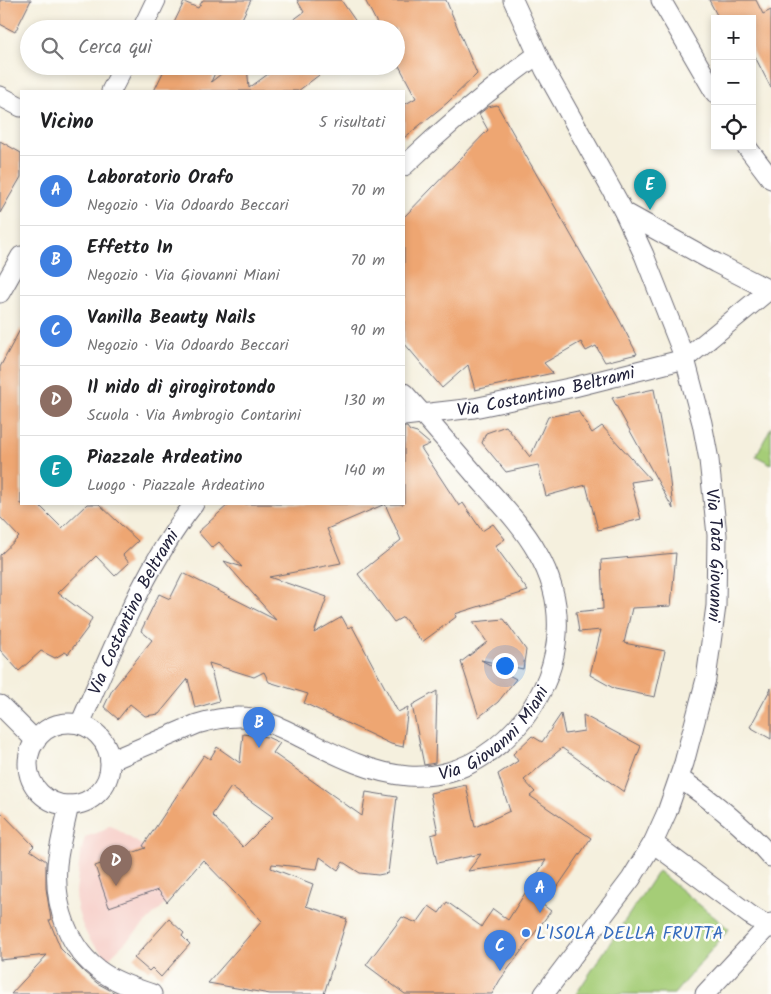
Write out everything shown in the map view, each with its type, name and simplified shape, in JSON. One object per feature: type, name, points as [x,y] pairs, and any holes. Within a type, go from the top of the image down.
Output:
[{"type":"street","points":[[146,20],[156,0]]},
{"type":"street","name":"Via Tata Giovanni","points":[[513,0],[537,55],[624,212],[644,255],[686,360],[702,423],[708,460],[715,514],[718,559],[716,606],[706,679],[679,778],[667,812],[653,843],[622,891],[544,994]]},
{"type":"street","points":[[664,1],[711,87]]},
{"type":"street","points":[[405,165],[495,86],[537,55]]},
{"type":"street","points":[[112,90],[119,75]]},
{"type":"street","points":[[0,96],[20,106]]},
{"type":"street","points":[[749,150],[771,178]]},
{"type":"street","points":[[624,212],[770,291],[686,360]]},
{"type":"street","points":[[0,293],[20,258]]},
{"type":"street","name":"Via Costantino Beltrami","points":[[405,416],[474,408],[574,387],[686,360]]},
{"type":"street","name":"Via Giovanni Miani","points":[[110,761],[198,724],[211,720],[243,717],[276,725],[332,753],[378,771],[406,776],[429,777],[450,773],[467,765],[485,755],[514,731],[537,701],[556,652],[558,630],[552,588],[540,557],[526,534],[405,394]]},
{"type":"street","name":"Via Costantino Beltrami","points":[[80,724],[142,587],[172,534],[193,505]]},
{"type":"street","points":[[0,704],[36,741]]},
{"type":"street","points":[[67,723],[80,724],[91,729],[101,738],[107,748],[110,761],[109,774],[103,787],[94,797],[82,803],[69,805],[56,803],[45,797],[36,788],[28,765],[30,752],[44,732],[55,726],[67,723]]},
{"type":"street","points":[[679,778],[723,810],[758,842],[771,857]]},
{"type":"street","points":[[69,805],[59,853],[57,876],[60,911],[65,925],[78,950],[95,967],[124,984],[152,994]]},
{"type":"street","points":[[653,843],[770,926],[705,994]]},
{"type":"shaded area","points":[[110,825],[146,848],[151,880],[167,902],[108,959],[89,939],[77,908],[76,892],[80,855],[85,837],[102,831]]},
{"type":"green space","points":[[771,427],[771,464],[756,456]]},
{"type":"green space","points":[[658,871],[729,929],[674,994],[576,994]]},
{"type":"building","points":[[0,0],[31,0],[15,32],[0,24]]},
{"type":"building","points":[[203,0],[251,0],[241,20],[175,20],[184,2],[198,8]]},
{"type":"building","points":[[297,0],[341,0],[355,20],[293,20],[304,12]]},
{"type":"building","points":[[365,0],[446,0],[477,74],[447,103],[405,137],[405,104],[416,98],[404,75],[405,20],[375,20]]},
{"type":"building","points":[[709,0],[756,0],[763,14],[771,10],[771,88],[756,59],[756,15],[717,15]]},
{"type":"building","points":[[162,75],[214,75],[211,82],[220,75],[248,75],[249,88],[267,75],[319,75],[299,90],[154,90]]},
{"type":"building","points":[[497,105],[637,354],[605,362],[596,346],[586,351],[581,342],[544,363],[553,373],[475,390],[468,365],[442,388],[405,344],[405,216],[488,130],[479,114],[488,107]]},
{"type":"building","points":[[0,141],[20,152],[20,179],[0,213]]},
{"type":"building","points":[[20,330],[20,505],[39,505],[62,528],[86,505],[100,505],[138,541],[123,555],[129,563],[115,576],[96,556],[58,593],[92,618],[87,629],[68,654],[65,652],[55,658],[41,651],[19,671],[0,650],[0,555],[19,537],[0,517],[0,367]]},
{"type":"building","points":[[654,389],[668,464],[673,509],[612,398]]},
{"type":"building","points":[[578,411],[592,433],[602,426],[650,479],[631,482],[641,519],[598,530],[586,485],[546,496],[538,465],[506,472],[482,443],[486,433],[506,426],[530,457],[548,417]]},
{"type":"building","points":[[405,427],[407,427],[430,444],[421,448],[459,506],[463,503],[482,531],[493,524],[505,539],[495,546],[528,591],[455,614],[456,617],[422,642],[403,617],[394,622],[358,574],[401,540],[385,505],[405,505]]},
{"type":"building","points":[[228,505],[383,505],[327,529],[341,563],[269,577],[327,597],[314,633],[342,617],[348,628],[352,626],[398,712],[408,707],[403,747],[391,744],[304,703],[308,694],[269,682],[264,672],[254,677],[209,663],[219,701],[195,708],[188,679],[159,714],[145,716],[130,704],[118,719],[104,707],[112,690],[152,640],[141,631],[159,594],[170,599],[183,573],[276,620],[224,561],[242,567],[219,542],[212,548],[198,532]]},
{"type":"building","points":[[676,553],[671,606],[632,608],[624,643],[665,651],[655,697],[615,689],[590,675],[601,630],[579,632],[576,612],[603,609],[601,560]]},
{"type":"building","points":[[504,619],[526,650],[523,669],[481,660],[516,679],[498,702],[479,717],[461,662],[487,642],[473,622]]},
{"type":"building","points":[[771,688],[771,739],[750,727]]},
{"type":"building","points":[[437,691],[435,763],[424,765],[412,705]]},
{"type":"building","points":[[561,714],[565,734],[584,731],[583,715],[641,746],[624,792],[562,748],[524,780],[535,792],[530,796],[591,838],[556,889],[539,902],[551,911],[500,980],[492,994],[405,994],[366,965],[402,917],[417,923],[429,906],[439,913],[447,902],[482,927],[493,909],[508,920],[546,860],[468,871],[481,854],[437,863],[431,835],[438,833],[430,793],[466,785],[475,827],[510,811],[498,774],[518,761],[513,754],[532,736],[542,742]]},
{"type":"building","points":[[243,734],[267,737],[280,743],[273,753],[362,816],[366,792],[397,797],[388,873],[378,875],[360,873],[343,862],[338,870],[320,857],[317,869],[272,864],[271,868],[313,884],[306,906],[347,919],[324,994],[270,994],[208,983],[262,921],[203,860],[167,902],[158,890],[109,907],[95,866],[146,848],[143,846],[204,755],[210,759],[217,747],[240,763]],"holes":[[[231,787],[273,817],[243,847],[212,815]]]},
{"type":"building","points":[[0,811],[34,846],[30,850],[46,861],[46,888],[51,920],[49,920],[61,949],[97,983],[117,994],[11,994],[47,955],[0,960]]},
{"type":"building","points":[[169,919],[184,933],[182,936],[190,944],[161,977],[152,968],[149,971],[134,958]]},
{"type":"place","name":"Piazzale Ardeatino","points":[[650,210]]},
{"type":"place","name":"Effetto In","points":[[259,748]]},
{"type":"place","name":"Il nido di girogirotondo","points":[[116,886]]},
{"type":"place","name":"Laboratorio Orafo","points":[[540,913]]},
{"type":"place","name":"L'ISOLA DELLA FRUTTA","points":[[526,933]]},
{"type":"place","name":"Vanilla Beauty Nails","points":[[500,971]]}]
